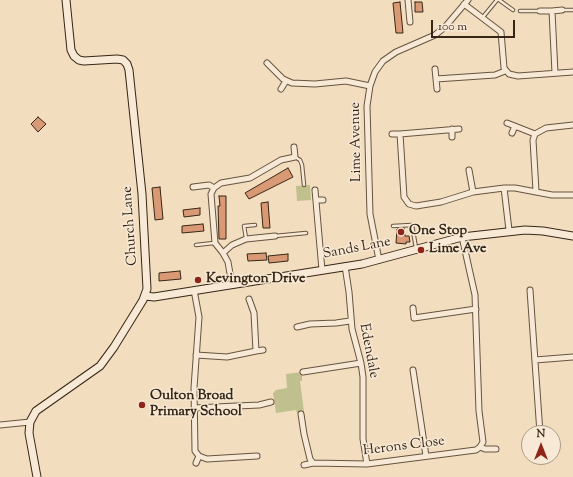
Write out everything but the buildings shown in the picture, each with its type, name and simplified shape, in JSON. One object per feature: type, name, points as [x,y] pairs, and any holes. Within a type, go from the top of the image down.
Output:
[{"type":"street","name":"Church Lane","points":[[30,422],[36,411],[42,405],[100,366],[114,347],[145,296],[147,280],[142,194],[127,64],[123,60],[117,59],[84,61],[79,60],[74,56],[71,50],[66,0]]},
{"type":"street","points":[[408,0],[410,22]]},
{"type":"street","points":[[466,2],[501,32],[505,71]]},
{"type":"street","name":"Lime Avenue","points":[[379,260],[370,214],[367,106],[370,86],[375,72],[383,61],[396,52],[435,35],[445,27],[466,2]]},
{"type":"street","points":[[540,11],[562,10]]},
{"type":"street","points":[[552,11],[555,73]]},
{"type":"street","points":[[267,63],[286,81],[299,84],[346,81],[370,86]]},
{"type":"street","points":[[435,69],[437,89]]},
{"type":"street","points":[[436,79],[495,75],[505,71],[518,76],[573,72]]},
{"type":"street","points":[[281,89],[286,81]]},
{"type":"street","points":[[507,123],[535,134]]},
{"type":"street","points":[[536,191],[533,140],[535,134],[546,128],[573,125]]},
{"type":"street","points":[[512,133],[515,126]]},
{"type":"street","points":[[452,129],[452,137]]},
{"type":"street","points":[[392,134],[459,129]]},
{"type":"street","points":[[400,134],[404,197],[409,204],[416,206],[441,202],[473,192],[504,188],[536,191],[552,195],[573,195]]},
{"type":"street","points":[[232,284],[231,272],[223,253],[215,243],[211,194],[214,188],[221,183],[250,178],[281,160],[295,157],[294,147]]},
{"type":"street","points":[[469,170],[473,192]]},
{"type":"street","points":[[193,187],[209,185],[214,188]]},
{"type":"street","points":[[504,188],[509,230]]},
{"type":"street","points":[[315,190],[322,270]]},
{"type":"street","points":[[316,200],[323,200]]},
{"type":"street","name":"Sands Lane","points":[[145,296],[154,297],[379,260],[416,248],[462,236],[509,230],[543,231],[573,236]]},
{"type":"street","points":[[223,253],[232,245],[246,239],[275,236]]},
{"type":"street","points":[[462,236],[472,282],[476,310],[479,411],[483,442],[480,447]]},
{"type":"street","name":"Edendale","points":[[345,266],[349,292],[350,321],[361,363],[363,439],[367,464]]},
{"type":"street","points":[[194,290],[199,317],[194,408],[195,451],[199,456],[207,459],[257,456]]},
{"type":"street","points":[[530,290],[539,425]]},
{"type":"street","points":[[250,299],[254,313],[256,351]]},
{"type":"street","points":[[413,308],[414,318],[476,310]]},
{"type":"street","points":[[297,327],[310,324],[350,321]]},
{"type":"street","points":[[196,355],[227,357],[263,350]]},
{"type":"street","points":[[535,360],[573,357]]},
{"type":"street","points":[[303,372],[361,363]]},
{"type":"street","points":[[413,370],[426,456]]},
{"type":"street","points":[[194,408],[259,405],[271,402]]},
{"type":"street","points":[[301,414],[310,459],[313,462]]},
{"type":"street","points":[[0,425],[30,422],[29,433],[37,477]]},
{"type":"street","name":"Herons Close","points":[[304,465],[313,462],[367,464],[476,450],[480,447],[485,449],[496,449]]},
{"type":"street","points":[[196,463],[199,456]]},
{"type":"lane","points":[[483,17],[498,0],[513,10]]},
{"type":"lane","points":[[562,10],[573,10]]},
{"type":"lane","points":[[520,11],[540,11]]},
{"type":"lane","points":[[295,157],[300,160],[302,165],[304,185]]},
{"type":"lane","points":[[246,239],[244,226],[255,225]]},
{"type":"lane","points":[[393,226],[412,225],[416,248]]},
{"type":"lane","points":[[275,236],[306,233]]},
{"type":"lane","points":[[196,245],[215,243]]},
{"type":"shaded area","points":[[310,185],[311,200],[297,201],[296,186]]},
{"type":"shaded area","points":[[302,372],[302,381],[300,381],[304,412],[297,413],[296,410],[276,413],[273,393],[276,390],[287,388],[286,374]]},
{"type":"place","name":"One Stop","points":[[401,232]]},
{"type":"place","name":"Lime Ave","points":[[421,250]]},
{"type":"place","name":"Kevington Drive","points":[[198,280]]},
{"type":"place","name":"Oulton Broad Primary School","points":[[142,405]]}]
